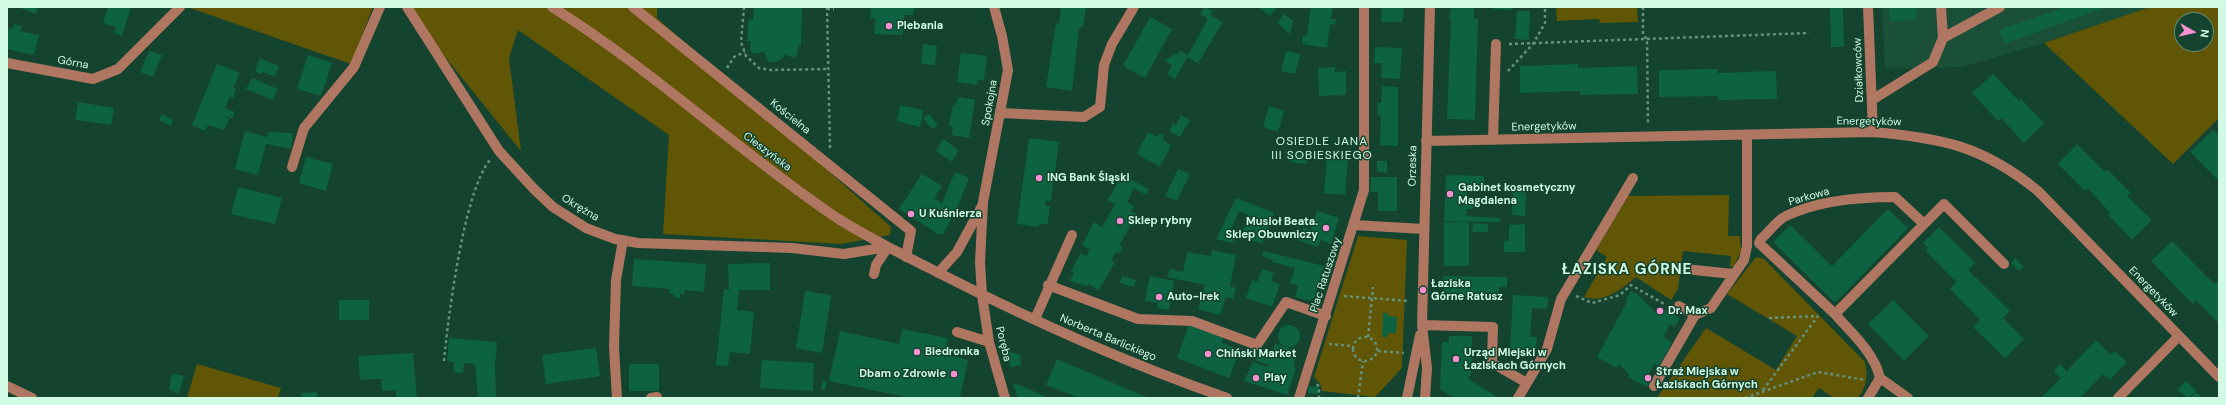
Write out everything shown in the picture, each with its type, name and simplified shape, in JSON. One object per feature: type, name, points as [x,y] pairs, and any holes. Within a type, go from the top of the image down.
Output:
[{"type":"street","name":"Górna","points":[[7,62],[94,79],[118,69],[180,7]]},
{"type":"street","points":[[292,167],[304,128],[354,67],[380,7]]},
{"type":"street","name":"Okrężna","points":[[407,7],[499,151],[553,207],[586,228],[623,240],[792,248],[844,254],[888,247]]},
{"type":"street","name":"Cieszyńska","points":[[552,7],[628,59],[750,155],[835,217],[906,257],[982,295]]},
{"type":"street","name":"Kościelna","points":[[633,7],[911,231],[906,257]]},
{"type":"street","name":"Spokojna","points":[[982,295],[980,262],[984,202],[1008,70],[1002,36],[994,7]]},
{"type":"street","points":[[1001,114],[1084,117],[1100,106],[1104,65],[1112,44],[1134,7]]},
{"type":"street","name":"Plac Ratuszowy","points":[[1299,398],[1326,316],[1364,190],[1366,170],[1364,7]]},
{"type":"street","name":"Orzeska","points":[[1425,398],[1427,368],[1422,325],[1430,7]]},
{"type":"street","name":"Działkowców","points":[[1868,7],[1873,132]]},
{"type":"street","points":[[1872,100],[1933,62],[1938,54],[1943,38],[1941,7]]},
{"type":"street","points":[[1943,38],[2000,7]]},
{"type":"street","points":[[1493,140],[1496,44]]},
{"type":"street","name":"Energetyków","points":[[1426,141],[1648,136],[1747,136],[1873,132],[1922,136],[1967,148],[2018,175],[2060,213],[2219,377]]},
{"type":"street","points":[[1654,386],[1695,315],[1711,308],[1744,260],[1748,246],[1747,136]]},
{"type":"street","points":[[1518,398],[1547,349],[1561,299],[1632,178]]},
{"type":"street","name":"Parkowa","points":[[1879,380],[1877,367],[1871,355],[1834,314],[1759,243],[1761,239],[1785,216],[1814,206],[1863,197],[1895,197],[1923,223]]},
{"type":"street","name":"Spokojna","points":[[938,273],[958,252],[984,202]]},
{"type":"street","points":[[1834,314],[1923,223],[1944,204],[2004,264]]},
{"type":"street","points":[[1354,225],[1424,229]]},
{"type":"street","points":[[1035,319],[1048,285],[1072,235]]},
{"type":"street","points":[[618,398],[614,347],[616,280],[623,240]]},
{"type":"street","points":[[874,274],[876,265],[888,247]]},
{"type":"street","points":[[1685,269],[1733,274]]},
{"type":"street","points":[[1048,285],[1138,319],[1192,321],[1257,344],[1286,302],[1326,316]]},
{"type":"street","name":"Norberta Barlickiego","points":[[982,295],[1181,382],[1227,398]]},
{"type":"street","name":"Poręba","points":[[982,295],[989,342],[1005,398]]},
{"type":"street","points":[[1679,306],[1695,315]]},
{"type":"street","points":[[1422,325],[1493,327],[1492,363],[1527,383]]},
{"type":"street","name":"Orzeska","points":[[1407,398],[1422,325]]},
{"type":"street","points":[[957,332],[989,342]]},
{"type":"street","points":[[2118,398],[2179,336]]},
{"type":"street","points":[[1868,398],[1879,380],[1908,398]]},
{"type":"street","points":[[7,386],[32,398]]},
{"type":"path","points":[[744,7],[741,42],[746,56],[759,68],[772,70],[828,69]]},
{"type":"path","points":[[1495,84],[1534,44],[1545,22],[1545,7]]},
{"type":"path","points":[[1643,7],[1643,35],[1647,39],[1648,136]]},
{"type":"path","points":[[830,152],[827,8],[834,9]]},
{"type":"path","points":[[1496,44],[1534,44],[1809,33]]},
{"type":"path","points":[[727,68],[734,57],[744,52]]},
{"type":"path","points":[[444,361],[448,316],[469,212],[483,168],[499,151]]},
{"type":"path","points":[[1566,290],[1592,304],[1620,295],[1631,285],[1668,306],[1679,306]]},
{"type":"path","points":[[1368,337],[1373,287]]},
{"type":"path","points":[[1338,296],[1408,301]]},
{"type":"path","points":[[1769,318],[1834,314]]},
{"type":"path","points":[[1763,390],[1818,316]]},
{"type":"path","points":[[1368,337],[1376,343],[1378,351],[1371,360],[1363,361],[1354,354],[1353,346],[1358,339],[1368,337]]},
{"type":"path","points":[[1322,343],[1353,346]]},
{"type":"path","points":[[1378,351],[1406,354]]},
{"type":"path","points":[[1358,398],[1363,361]]},
{"type":"path","points":[[1745,398],[1763,390],[1818,372],[1879,380]]},
{"type":"shaded area","points":[[373,7],[351,64],[190,8]]},
{"type":"shaded area","points":[[413,7],[657,7],[657,18],[891,227],[890,235],[841,244],[663,234],[669,135],[518,30],[509,58],[521,151],[437,47],[418,19]]},
{"type":"shaded area","points":[[1556,7],[1637,7],[1638,22],[1600,23],[1599,19],[1557,21]]},
{"type":"shaded area","points":[[1882,7],[2150,7],[2044,43],[1962,67],[1885,69]]},
{"type":"shaded area","points":[[2150,7],[2219,7],[2219,118],[2173,164],[2044,43]]},
{"type":"shaded area","points":[[1729,195],[1728,236],[1740,236],[1741,251],[1734,266],[1730,267],[1731,256],[1683,251],[1678,289],[1671,300],[1636,277],[1625,286],[1605,297],[1591,299],[1584,297],[1607,257],[1596,250],[1628,196]]},
{"type":"shaded area","points":[[1358,236],[1407,240],[1402,368],[1375,397],[1322,391],[1320,383],[1314,377]]},
{"type":"shaded area","points":[[1756,257],[1764,259],[1865,362],[1866,381],[1858,398],[1834,398],[1819,388],[1812,398],[1657,398],[1706,328],[1776,370],[1797,336],[1727,294]]},
{"type":"shaded area","points":[[197,364],[281,388],[278,398],[187,398]]},
{"type":"building","points":[[18,7],[38,7],[36,14]]},
{"type":"building","points":[[108,7],[131,7],[122,36],[114,33],[116,27],[103,23]]},
{"type":"building","points":[[754,7],[802,7],[801,46],[798,45],[797,54],[794,58],[784,54],[784,57],[776,62],[769,62],[764,52],[753,54],[750,50],[751,41],[747,41],[749,19],[753,20]]},
{"type":"building","name":"Plebania","points":[[871,7],[914,7],[913,15],[904,15],[903,35],[874,34],[875,18],[870,18]]},
{"type":"building","points":[[1061,7],[1086,7],[1083,27],[1079,27],[1072,91],[1046,87],[1056,23],[1059,24]]},
{"type":"building","points":[[1204,7],[1213,11],[1210,15],[1223,22],[1198,63],[1187,57],[1175,79],[1167,74],[1172,65],[1165,61],[1180,51],[1188,55],[1208,19],[1200,14]]},
{"type":"building","points":[[1258,7],[1277,7],[1270,16]]},
{"type":"building","points":[[1311,7],[1333,7],[1331,19],[1336,19],[1335,25],[1330,24],[1327,48],[1302,44],[1303,36],[1307,36]]},
{"type":"building","points":[[1382,7],[1404,7],[1402,22],[1381,22]]},
{"type":"building","points":[[1451,7],[1474,7],[1474,19],[1478,19],[1475,120],[1447,119],[1451,19],[1449,19]]},
{"type":"building","points":[[1493,7],[1512,7],[1512,10],[1493,9]]},
{"type":"building","points":[[1830,7],[1843,7],[1844,47],[1831,47]]},
{"type":"building","points":[[1889,7],[1916,7],[1917,20],[1890,21]]},
{"type":"building","points":[[2065,7],[2107,7],[2004,44],[1999,30]]},
{"type":"building","points":[[1517,11],[1530,11],[1529,40],[1515,39]]},
{"type":"building","points":[[1284,14],[1293,21],[1290,34],[1277,23]]},
{"type":"building","points":[[1150,17],[1172,29],[1145,78],[1126,68],[1124,64]]},
{"type":"building","points":[[14,24],[22,26],[20,31],[39,35],[34,55],[7,49],[7,28],[13,29]]},
{"type":"building","points":[[923,44],[937,46],[935,65],[921,64]]},
{"type":"building","points":[[1375,47],[1402,48],[1400,79],[1381,78],[1382,63],[1374,63]]},
{"type":"building","points":[[149,51],[162,55],[153,77],[140,72]]},
{"type":"building","points":[[1286,51],[1300,54],[1295,74],[1281,71]]},
{"type":"building","points":[[961,53],[987,56],[984,81],[978,80],[977,85],[957,82]]},
{"type":"building","points":[[308,55],[332,63],[321,96],[297,89]]},
{"type":"building","points":[[260,58],[279,66],[275,77],[263,72],[261,74],[255,71]]},
{"type":"building","points":[[217,64],[240,73],[233,88],[236,89],[233,98],[230,97],[225,108],[235,112],[232,119],[222,114],[229,119],[224,130],[208,125],[205,131],[192,125]]},
{"type":"building","points":[[1578,64],[1578,68],[1637,66],[1638,94],[1580,95],[1580,91],[1520,93],[1520,66]]},
{"type":"building","points":[[1335,67],[1335,72],[1346,71],[1346,95],[1319,96],[1318,68]]},
{"type":"building","points":[[1717,69],[1718,73],[1776,71],[1777,99],[1718,100],[1718,96],[1659,97],[1659,70]]},
{"type":"building","points":[[1993,74],[2019,101],[2021,99],[2044,123],[2024,143],[2001,118],[1998,121],[1972,93]]},
{"type":"building","points":[[252,78],[278,89],[273,100],[246,89]]},
{"type":"building","points":[[1382,86],[1398,87],[1398,146],[1380,145],[1381,116],[1378,116],[1377,103],[1381,103]]},
{"type":"building","points":[[958,97],[975,100],[969,138],[952,135],[953,126],[949,126],[953,105],[956,105]]},
{"type":"building","points":[[78,102],[114,108],[111,125],[75,120]]},
{"type":"building","points":[[900,105],[923,110],[920,127],[897,121]]},
{"type":"building","points":[[1269,106],[1284,111],[1278,132],[1263,127]]},
{"type":"building","points":[[162,114],[173,120],[171,126],[159,120]]},
{"type":"building","points":[[929,114],[938,125],[932,129],[923,118]]},
{"type":"building","points":[[1181,115],[1190,120],[1180,137],[1169,131],[1173,123],[1176,125]]},
{"type":"building","points":[[2213,130],[2219,136],[2219,181],[2190,152]]},
{"type":"building","points":[[245,131],[267,137],[268,132],[293,133],[291,149],[266,144],[258,175],[235,169]]},
{"type":"building","points":[[1148,132],[1157,137],[1160,133],[1164,135],[1163,140],[1171,145],[1160,167],[1137,154]]},
{"type":"building","name":"ING Bank Śląski","points":[[1029,138],[1059,142],[1051,201],[1046,200],[1045,206],[1050,206],[1048,222],[1047,224],[1041,224],[1037,227],[1017,224]]},
{"type":"building","points":[[943,139],[959,150],[952,162],[936,151]]},
{"type":"building","points":[[2077,144],[2105,172],[2107,169],[2131,193],[2127,196],[2152,220],[2132,240],[2108,215],[2110,213],[2088,188],[2085,191],[2058,164]]},
{"type":"building","points":[[1291,153],[1308,154],[1307,164],[1290,162]]},
{"type":"building","points":[[306,157],[333,164],[326,191],[299,183]]},
{"type":"building","points":[[1327,158],[1348,159],[1345,195],[1324,193]]},
{"type":"building","points":[[1377,161],[1387,161],[1387,173],[1377,172]]},
{"type":"building","points":[[1178,169],[1190,174],[1177,201],[1165,196]]},
{"type":"building","points":[[955,172],[969,178],[956,211],[943,234],[938,234],[899,209],[922,174],[942,186],[934,198],[942,203]]},
{"type":"building","points":[[1122,175],[1149,189],[1146,195],[1134,188],[1127,202],[1134,206],[1131,211],[1137,214],[1119,246],[1123,247],[1119,253],[1116,252],[1111,260],[1115,262],[1099,290],[1088,284],[1087,286],[1070,281],[1074,273],[1071,271],[1081,253],[1086,256],[1090,250],[1082,245],[1094,222],[1102,227],[1115,204],[1108,200]]},
{"type":"building","points":[[1446,175],[1484,176],[1484,191],[1467,190],[1467,201],[1474,201],[1473,209],[1467,209],[1466,216],[1500,218],[1500,222],[1444,221]]},
{"type":"building","points":[[1371,177],[1397,177],[1397,211],[1378,211],[1378,192],[1370,192]]},
{"type":"building","points":[[238,187],[282,198],[275,224],[231,214]]},
{"type":"building","points":[[1513,188],[1526,189],[1525,216],[1512,215]]},
{"type":"building","points":[[1236,198],[1274,213],[1262,244],[1241,236],[1249,215],[1239,211],[1230,231],[1227,230],[1225,235],[1234,239],[1232,243],[1216,239]]},
{"type":"building","points":[[1888,209],[1908,228],[1835,303],[1773,242],[1790,225],[1832,266]]},
{"type":"building","points":[[1317,211],[1339,218],[1331,244],[1321,240],[1318,247],[1298,240],[1303,228],[1311,230]]},
{"type":"building","points":[[1444,222],[1469,222],[1469,266],[1444,266]]},
{"type":"building","points":[[1473,223],[1488,224],[1488,232],[1472,232]]},
{"type":"building","points":[[1525,224],[1525,252],[1504,252],[1504,241],[1509,241],[1509,225]]},
{"type":"building","points":[[1939,227],[1975,263],[1968,270],[2010,311],[2003,318],[2024,339],[2005,358],[1973,327],[1980,320],[1950,289],[1956,282],[1926,251],[1928,248],[1923,243]]},
{"type":"building","points":[[2172,241],[2214,284],[2219,281],[2219,324],[2196,300],[2193,304],[2151,261]]},
{"type":"building","points":[[1212,250],[1236,255],[1230,286],[1236,288],[1233,299],[1226,297],[1220,315],[1198,309],[1205,285],[1167,277],[1170,269],[1183,272],[1187,252],[1211,256]]},
{"type":"building","points":[[1263,251],[1324,266],[1314,298],[1309,301],[1295,297],[1298,286],[1290,283],[1295,268],[1272,262],[1273,260],[1263,257]]},
{"type":"building","points":[[2015,258],[2024,267],[2019,271],[2011,263]]},
{"type":"building","points":[[634,259],[706,264],[704,292],[685,290],[684,294],[680,294],[680,298],[675,298],[673,294],[669,293],[670,289],[632,286]]},
{"type":"building","points":[[770,263],[770,290],[739,290],[737,310],[754,312],[750,354],[730,352],[728,366],[716,365],[724,289],[729,290],[728,264]]},
{"type":"building","points":[[1262,269],[1274,273],[1271,281],[1280,284],[1272,307],[1246,298],[1252,280],[1257,282]]},
{"type":"building","points":[[1122,276],[1136,280],[1134,287],[1120,283]]},
{"type":"building","points":[[1150,276],[1174,281],[1169,310],[1157,308],[1158,303],[1145,301]]},
{"type":"building","points":[[1443,276],[1507,277],[1507,287],[1499,287],[1499,293],[1474,293],[1474,299],[1443,299]]},
{"type":"building","points":[[805,291],[831,295],[822,353],[796,348]]},
{"type":"building","points":[[1631,291],[1642,297],[1641,298],[1656,312],[1659,307],[1680,318],[1675,327],[1670,324],[1663,337],[1672,342],[1659,366],[1654,364],[1649,374],[1653,376],[1647,387],[1628,377],[1629,374],[1619,364],[1617,368],[1597,357],[1627,302],[1625,301]]},
{"type":"building","points":[[1513,295],[1548,297],[1547,309],[1532,308],[1530,337],[1537,337],[1536,350],[1510,349]]},
{"type":"building","points":[[339,300],[369,300],[369,320],[339,320]]},
{"type":"building","points":[[1893,300],[1929,336],[1904,361],[1868,324]]},
{"type":"building","points":[[1383,313],[1388,313],[1388,316],[1397,317],[1396,333],[1388,333],[1387,337],[1382,337]]},
{"type":"building","name":"Chiński Market","points":[[1189,325],[1223,338],[1222,343],[1240,350],[1229,378],[1177,358]]},
{"type":"building","points":[[1289,325],[1297,328],[1300,336],[1297,344],[1289,347],[1281,344],[1278,336],[1281,328]]},
{"type":"building","points":[[902,329],[948,338],[944,354],[968,360],[960,398],[911,398],[829,381],[840,331],[899,344]]},
{"type":"building","name":"Urząd Miejski w Łaziskach Górnych","points":[[1449,336],[1472,336],[1471,375],[1468,379],[1499,398],[1454,398],[1440,389],[1442,342],[1449,342]]},
{"type":"building","points":[[449,338],[497,342],[495,365],[496,398],[478,398],[475,364],[464,363],[463,373],[454,372],[454,362],[447,361]]},
{"type":"building","points":[[2096,340],[2111,355],[2115,351],[2127,362],[2110,380],[2103,374],[2080,398],[2041,398],[2061,378],[2054,371],[2060,364],[2067,371]]},
{"type":"building","points":[[1275,344],[1298,351],[1293,366],[1296,368],[1287,395],[1244,381],[1253,362],[1267,367],[1268,365],[1256,361],[1260,350],[1272,354]]},
{"type":"building","points":[[596,348],[600,376],[546,384],[542,355]]},
{"type":"building","points":[[1005,350],[1020,355],[1021,365],[1011,367]]},
{"type":"building","points":[[413,353],[417,398],[396,398],[396,390],[382,391],[381,379],[360,380],[358,356]]},
{"type":"building","points":[[1057,359],[1150,398],[1078,398],[1046,385]]},
{"type":"building","points":[[762,360],[814,363],[813,391],[760,388]]},
{"type":"building","points":[[629,364],[659,364],[659,391],[629,391]]},
{"type":"building","points":[[175,374],[184,376],[179,394],[169,390],[172,375]]},
{"type":"building","points":[[823,381],[827,382],[825,390],[821,389]]},
{"type":"building","points":[[2186,381],[2196,391],[2188,398],[2177,390]]},
{"type":"building","points":[[1013,383],[1029,389],[1048,398],[1018,398]]},
{"type":"building","points":[[1308,386],[1318,387],[1318,394],[1308,393]]},
{"type":"building","points":[[317,392],[317,398],[302,398],[302,393]]},
{"type":"building","points":[[2196,392],[2203,398],[2190,398]]},
{"type":"place","name":"Plebania","points":[[889,26]]},
{"type":"place","name":"ING Bank Śląski","points":[[1039,178]]},
{"type":"place","name":"Gabinet kosmetyczny Magdalena","points":[[1450,194]]},
{"type":"place","name":"U Kuśnierza","points":[[911,214]]},
{"type":"place","name":"Sklep rybny","points":[[1120,221]]},
{"type":"place","name":"Musioł Beata. Sklep Obuwniczy","points":[[1326,228]]},
{"type":"place","name":"Łaziska Górne Ratusz","points":[[1423,290]]},
{"type":"place","name":"Auto-Irek","points":[[1159,297]]},
{"type":"place","name":"Dr. Max","points":[[1660,311]]},
{"type":"place","name":"Biedronka","points":[[917,352]]},
{"type":"place","name":"Chiński Market","points":[[1208,354]]},
{"type":"place","name":"Urząd Miejski w Łaziskach Górnych","points":[[1456,359]]},
{"type":"place","name":"Dbam o Zdrowie","points":[[954,374]]},
{"type":"place","name":"Play","points":[[1256,378]]},
{"type":"place","name":"Straż Miejska w Łaziskach Górnych","points":[[1648,378]]},
{"type":"district","name":"OSIEDLE JANA III SOBIESKIEGO","points":[[1322,149]]},
{"type":"district","name":"ŁAZISKA GÓRNE","points":[[1627,270]]}]
